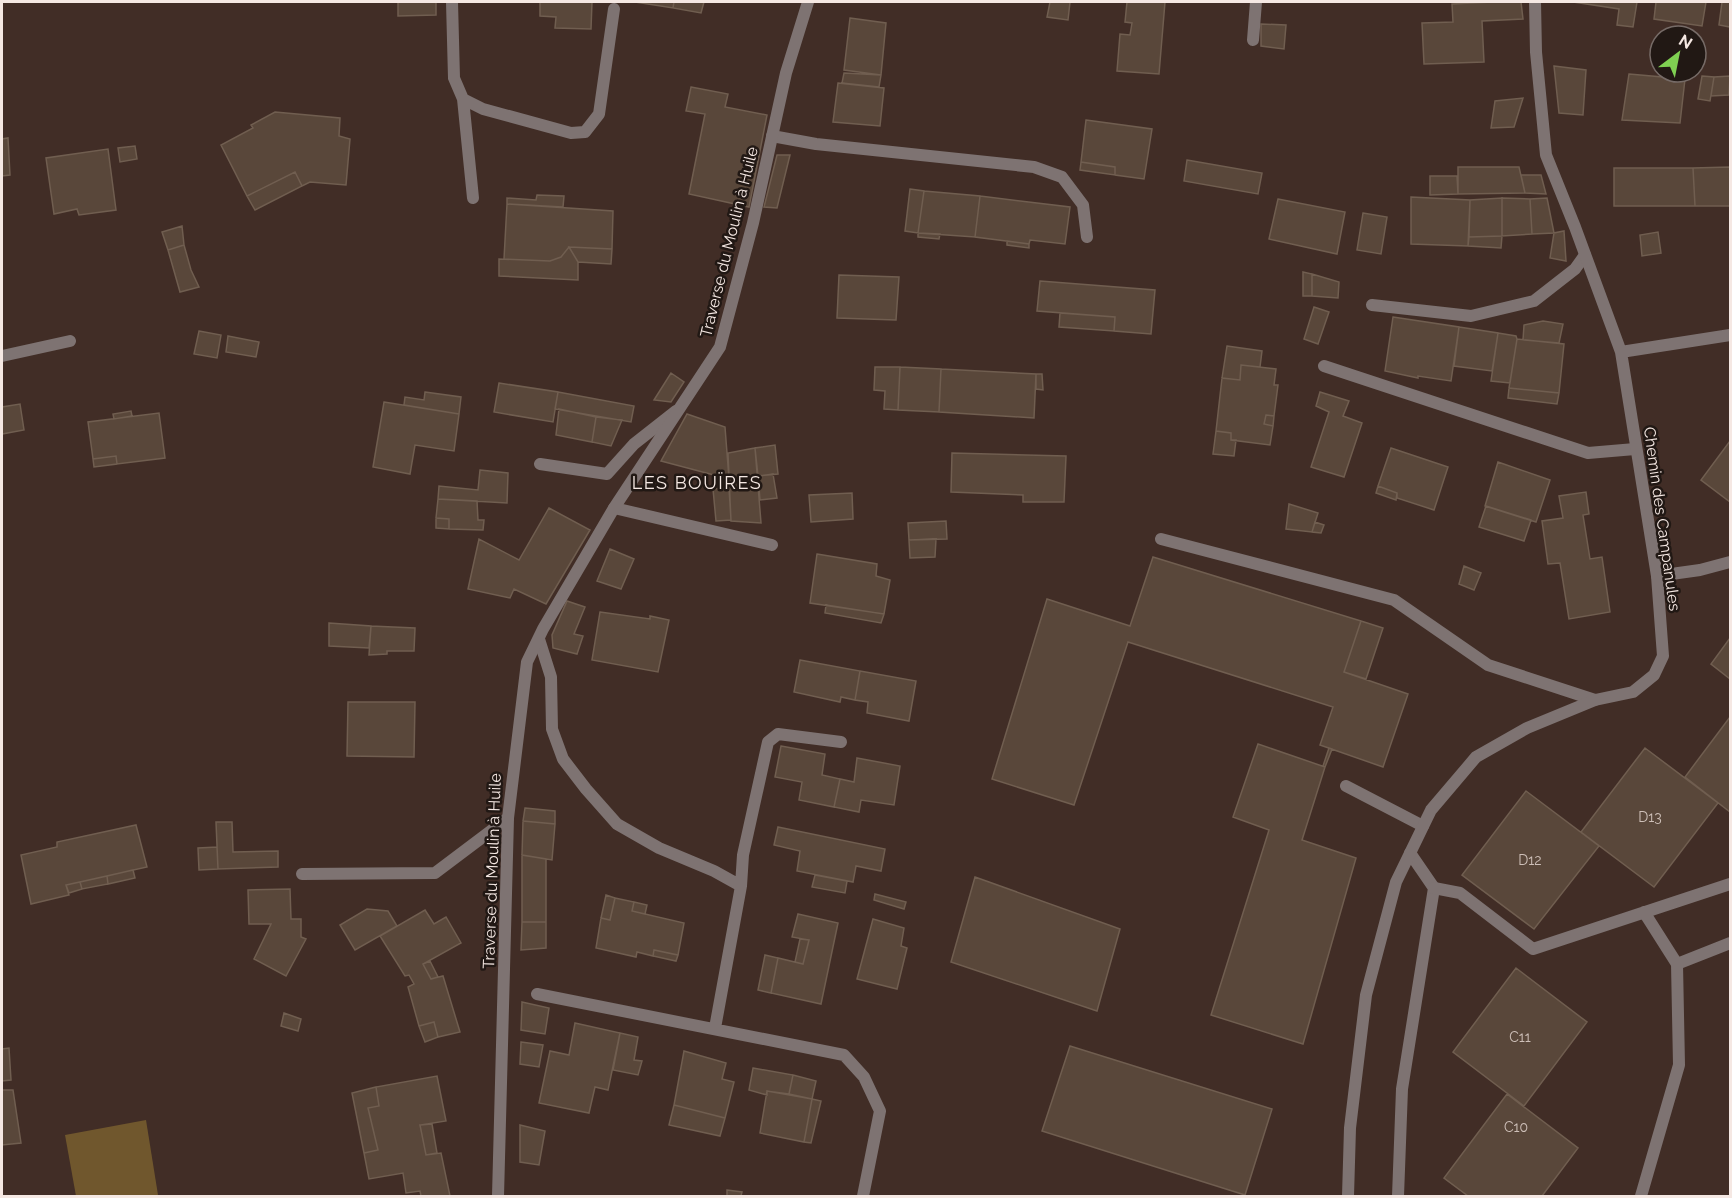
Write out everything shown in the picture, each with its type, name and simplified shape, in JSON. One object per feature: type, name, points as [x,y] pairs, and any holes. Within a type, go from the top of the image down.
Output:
[{"type":"street","points":[[452,2],[454,78],[463,99],[473,198]]},
{"type":"street","name":"Traverse du Moulin à Huile","points":[[498,1197],[508,818],[527,662],[543,629],[614,508],[720,347],[753,223],[786,74],[808,2]]},
{"type":"street","points":[[1253,40],[1256,2]]},
{"type":"street","name":"Chemin des Campanules","points":[[1348,1197],[1350,1128],[1366,995],[1396,882],[1431,810],[1476,757],[1527,728],[1595,700],[1633,692],[1654,675],[1663,656],[1657,576],[1621,352],[1546,155],[1536,52],[1535,2]]},
{"type":"street","points":[[463,99],[483,109],[571,133],[585,132],[599,114],[615,9]]},
{"type":"street","points":[[772,136],[816,144],[1034,167],[1062,177],[1077,196],[1083,205],[1087,237]]},
{"type":"street","points":[[1372,305],[1471,316],[1534,301],[1575,269],[1585,255]]},
{"type":"street","points":[[1621,352],[1731,334]]},
{"type":"street","points":[[2,356],[70,341]]},
{"type":"street","points":[[1324,366],[1588,453],[1635,449]]},
{"type":"street","points":[[540,464],[607,474],[634,444],[679,410]]},
{"type":"street","points":[[614,508],[772,545]]},
{"type":"street","points":[[1161,539],[1394,600],[1488,665],[1595,700]]},
{"type":"street","points":[[1657,576],[1700,570],[1731,562]]},
{"type":"street","points":[[538,639],[551,677],[552,729],[563,759],[586,789],[617,824],[660,848],[714,871],[741,886]]},
{"type":"street","points":[[715,1028],[741,886],[743,855],[768,742],[778,734],[841,742]]},
{"type":"street","points":[[1346,786],[1423,826]]},
{"type":"street","points":[[302,874],[435,873],[508,818]]},
{"type":"street","points":[[1398,1197],[1402,1089],[1434,888],[1410,853]]},
{"type":"street","points":[[1434,888],[1460,893],[1533,949],[1731,884]]},
{"type":"street","points":[[1641,1197],[1679,1065],[1677,964],[1644,912]]},
{"type":"street","points":[[1677,964],[1731,943]]},
{"type":"street","points":[[537,994],[843,1055],[864,1077],[880,1111],[863,1197]]},
{"type":"shaded area","points":[[146,1120],[158,1195],[76,1196],[65,1135]]},
{"type":"building","points":[[398,2],[436,2],[436,15],[398,16]]},
{"type":"building","points":[[540,2],[592,2],[591,29],[555,28],[556,17],[540,16]]},
{"type":"building","points":[[635,2],[674,2],[673,8]]},
{"type":"building","points":[[674,2],[704,2],[701,13],[673,8]]},
{"type":"building","points":[[1050,2],[1070,2],[1068,20],[1047,17]]},
{"type":"building","points":[[1127,2],[1165,2],[1159,74],[1117,71],[1120,34],[1130,35],[1132,23],[1125,22]]},
{"type":"building","points":[[1521,2],[1523,19],[1482,21],[1484,62],[1424,64],[1422,23],[1453,22],[1452,4]]},
{"type":"building","points":[[1573,2],[1637,2],[1633,27],[1617,25],[1619,9]]},
{"type":"building","points":[[1656,2],[1706,2],[1702,24],[1654,19]]},
{"type":"building","points":[[1722,2],[1730,2],[1730,27],[1719,25]]},
{"type":"building","points":[[850,18],[886,23],[881,75],[844,70]]},
{"type":"building","points":[[1261,24],[1286,25],[1284,49],[1261,46]]},
{"type":"building","points":[[1554,66],[1586,70],[1583,115],[1559,113]]},
{"type":"building","points":[[844,73],[881,75],[879,87],[842,83]]},
{"type":"building","points":[[1629,74],[1648,76],[1648,84],[1684,84],[1680,123],[1622,120]]},
{"type":"building","points":[[1708,76],[1714,77],[1710,101],[1698,99],[1701,84],[1708,84]]},
{"type":"building","points":[[1730,76],[1729,95],[1711,96],[1714,77]]},
{"type":"building","points":[[838,83],[884,88],[880,126],[833,122]]},
{"type":"building","points":[[691,87],[728,94],[725,107],[767,115],[749,207],[689,194],[705,114],[686,111]]},
{"type":"building","points":[[1523,98],[1514,127],[1491,128],[1495,101]]},
{"type":"building","points":[[275,112],[340,118],[339,136],[350,139],[346,185],[310,182],[302,186],[295,172],[247,196],[221,145],[253,128],[251,125]]},
{"type":"building","points":[[1086,120],[1152,129],[1144,179],[1115,175],[1115,167],[1081,162]]},
{"type":"building","points":[[8,138],[10,175],[2,176],[2,139]]},
{"type":"building","points":[[135,146],[137,159],[120,162],[118,148]]},
{"type":"building","points":[[108,149],[116,210],[79,215],[77,209],[54,214],[46,158]]},
{"type":"building","points":[[777,155],[790,155],[777,208],[764,207]]},
{"type":"building","points":[[1187,160],[1262,173],[1258,194],[1184,181]]},
{"type":"building","points":[[1081,162],[1115,167],[1115,175],[1080,170]]},
{"type":"building","points":[[1458,167],[1519,167],[1525,193],[1458,194]]},
{"type":"building","points":[[1730,167],[1730,206],[1695,206],[1693,168]]},
{"type":"building","points":[[1614,168],[1693,168],[1695,206],[1614,206]]},
{"type":"building","points":[[295,172],[302,186],[255,210],[247,196]]},
{"type":"building","points":[[1521,175],[1541,175],[1546,194],[1525,193]]},
{"type":"building","points":[[1430,176],[1457,176],[1458,194],[1430,195]]},
{"type":"building","points":[[910,189],[924,191],[918,233],[905,231]]},
{"type":"building","points":[[924,191],[980,196],[975,237],[918,233]]},
{"type":"building","points":[[537,195],[564,196],[563,207],[507,204],[507,198],[536,200]]},
{"type":"building","points":[[980,196],[1070,207],[1065,244],[1030,240],[1029,244],[975,237]]},
{"type":"building","points":[[1411,197],[1470,200],[1468,246],[1411,244]]},
{"type":"building","points":[[1502,198],[1502,236],[1469,237],[1470,200]]},
{"type":"building","points":[[1502,198],[1530,199],[1532,234],[1502,236]]},
{"type":"building","points":[[1547,198],[1554,233],[1532,234],[1530,199]]},
{"type":"building","points":[[1278,199],[1345,212],[1337,254],[1269,239]]},
{"type":"building","points":[[507,204],[613,211],[612,249],[569,247],[561,257],[550,261],[504,259]]},
{"type":"building","points":[[1363,213],[1387,217],[1381,254],[1357,250]]},
{"type":"building","points":[[182,226],[184,245],[168,250],[162,232]]},
{"type":"building","points":[[1564,231],[1566,261],[1550,258],[1554,233]]},
{"type":"building","points":[[1658,232],[1661,253],[1642,256],[1640,235]]},
{"type":"building","points":[[918,233],[940,234],[939,239],[918,237]]},
{"type":"building","points":[[1502,236],[1501,248],[1468,246],[1469,237]]},
{"type":"building","points":[[1007,241],[1029,244],[1029,248],[1007,245]]},
{"type":"building","points":[[184,245],[191,270],[199,287],[180,292],[168,250]]},
{"type":"building","points":[[569,247],[578,262],[578,280],[499,276],[499,259],[550,261],[561,257]]},
{"type":"building","points":[[569,247],[612,249],[611,264],[578,262]]},
{"type":"building","points":[[1303,272],[1312,274],[1312,296],[1303,296]]},
{"type":"building","points":[[1312,274],[1339,282],[1338,298],[1312,296]]},
{"type":"building","points":[[839,275],[899,277],[896,320],[837,318]]},
{"type":"building","points":[[1040,281],[1155,290],[1151,334],[1114,331],[1115,317],[1037,311]]},
{"type":"building","points":[[1314,307],[1329,312],[1318,344],[1304,339]]},
{"type":"building","points":[[1060,313],[1115,317],[1114,331],[1059,327]]},
{"type":"building","points":[[1393,317],[1459,327],[1451,381],[1418,376],[1418,378],[1385,371]]},
{"type":"building","points":[[1543,321],[1563,324],[1559,343],[1523,340],[1524,325]]},
{"type":"building","points":[[1459,327],[1498,333],[1492,371],[1454,366]]},
{"type":"building","points":[[199,331],[221,335],[217,358],[194,354]]},
{"type":"building","points":[[1498,333],[1516,336],[1517,339],[1510,383],[1491,381]]},
{"type":"building","points":[[228,336],[259,342],[256,357],[226,352]]},
{"type":"building","points":[[1517,339],[1564,344],[1559,393],[1509,388]]},
{"type":"building","points":[[1227,346],[1262,351],[1260,367],[1241,365],[1240,380],[1222,378]]},
{"type":"building","points":[[1241,365],[1276,369],[1274,385],[1278,385],[1274,416],[1266,415],[1264,424],[1273,426],[1270,445],[1231,440],[1231,433],[1216,431],[1222,378],[1240,380]]},
{"type":"building","points":[[875,367],[900,367],[898,410],[884,409],[885,391],[874,390]]},
{"type":"building","points":[[900,367],[941,369],[939,412],[898,410]]},
{"type":"building","points":[[941,369],[1036,374],[1034,418],[939,412]]},
{"type":"building","points":[[671,373],[684,382],[671,402],[654,400]]},
{"type":"building","points":[[1036,374],[1042,374],[1043,390],[1036,389]]},
{"type":"building","points":[[499,383],[558,392],[553,422],[494,412]]},
{"type":"building","points":[[1509,388],[1559,393],[1557,404],[1508,398]]},
{"type":"building","points":[[425,392],[461,397],[459,414],[404,405],[405,397],[424,400]]},
{"type":"building","points":[[558,392],[634,406],[631,422],[555,409]]},
{"type":"building","points":[[1320,392],[1349,401],[1343,416],[1362,423],[1344,477],[1311,467],[1329,412],[1316,406]]},
{"type":"building","points":[[384,402],[459,414],[454,451],[415,445],[410,474],[373,467]]},
{"type":"building","points":[[20,404],[24,430],[2,434],[2,407]]},
{"type":"building","points":[[559,409],[596,417],[592,442],[556,435]]},
{"type":"building","points":[[131,411],[132,416],[114,419],[113,414]]},
{"type":"building","points":[[159,413],[165,458],[117,464],[116,456],[93,459],[88,422]]},
{"type":"building","points":[[687,414],[725,427],[729,479],[661,461]]},
{"type":"building","points":[[1266,415],[1274,416],[1273,426],[1264,424]]},
{"type":"building","points":[[596,417],[622,420],[611,446],[592,442]]},
{"type":"building","points":[[1216,431],[1231,433],[1231,440],[1236,440],[1234,456],[1213,454]]},
{"type":"building","points":[[1730,441],[1730,502],[1701,480]]},
{"type":"building","points":[[775,445],[778,474],[758,476],[755,448]]},
{"type":"building","points":[[755,448],[761,523],[731,521],[728,453]]},
{"type":"building","points":[[1391,448],[1448,467],[1434,510],[1397,498],[1397,493],[1378,486]]},
{"type":"building","points":[[952,453],[1066,456],[1064,502],[1023,502],[1023,495],[951,492]]},
{"type":"building","points":[[116,456],[117,464],[94,467],[93,459]]},
{"type":"building","points":[[1498,462],[1550,480],[1536,522],[1485,506]]},
{"type":"building","points":[[480,470],[508,473],[507,503],[438,499],[439,486],[478,490]]},
{"type":"building","points":[[773,474],[777,498],[760,500],[758,476]]},
{"type":"building","points":[[1378,486],[1397,493],[1396,500],[1376,493]]},
{"type":"building","points":[[729,488],[731,520],[716,521],[713,489]]},
{"type":"building","points":[[1586,492],[1589,514],[1583,515],[1590,559],[1602,557],[1610,612],[1569,619],[1560,563],[1548,564],[1542,521],[1563,518],[1559,496]]},
{"type":"building","points":[[852,493],[853,519],[811,522],[809,495]]},
{"type":"building","points":[[438,499],[477,501],[478,520],[484,520],[483,530],[449,529],[449,519],[436,518]]},
{"type":"building","points":[[1289,504],[1318,513],[1312,532],[1286,529]]},
{"type":"building","points":[[1486,506],[1531,520],[1524,541],[1479,527]]},
{"type":"building","points":[[549,508],[590,530],[546,604],[514,589],[510,598],[468,589],[479,539],[519,560]]},
{"type":"building","points":[[436,518],[449,519],[449,529],[436,528]]},
{"type":"building","points":[[946,521],[947,539],[909,540],[908,523]]},
{"type":"building","points":[[1315,522],[1324,525],[1321,533],[1312,532]]},
{"type":"building","points":[[936,539],[935,557],[910,558],[909,540]]},
{"type":"building","points":[[610,549],[634,559],[621,589],[597,581]]},
{"type":"building","points":[[817,554],[877,564],[876,576],[890,580],[884,614],[810,603]]},
{"type":"building","points":[[1153,557],[1361,621],[1344,672],[1408,694],[1383,767],[1320,745],[1333,707],[1128,642],[1074,805],[992,779],[1047,599],[1130,626]]},
{"type":"building","points":[[1464,566],[1481,573],[1474,590],[1459,584]]},
{"type":"building","points":[[567,601],[585,607],[574,634],[583,636],[577,654],[553,648],[552,635]]},
{"type":"building","points":[[826,605],[884,614],[881,623],[825,613]]},
{"type":"building","points":[[600,612],[669,620],[658,672],[592,660]]},
{"type":"building","points":[[1361,621],[1383,628],[1366,679],[1344,672]]},
{"type":"building","points":[[329,623],[371,626],[369,648],[329,646]]},
{"type":"building","points":[[371,626],[415,628],[414,651],[387,651],[387,654],[369,655]]},
{"type":"building","points":[[1730,638],[1730,679],[1711,664]]},
{"type":"building","points":[[800,660],[860,671],[855,700],[841,697],[840,702],[794,692]]},
{"type":"building","points":[[860,671],[916,681],[909,721],[867,713],[868,702],[855,700]]},
{"type":"building","points":[[348,702],[415,702],[414,757],[347,756]]},
{"type":"building","points":[[1730,717],[1730,812],[1685,777]]},
{"type":"building","points":[[1258,744],[1325,767],[1302,840],[1356,858],[1303,1044],[1211,1015],[1269,830],[1233,817]]},
{"type":"building","points":[[781,746],[825,754],[822,775],[840,779],[834,807],[799,800],[802,782],[775,777]]},
{"type":"building","points":[[1329,748],[1332,749],[1325,767],[1323,766]]},
{"type":"building","points":[[1645,748],[1718,803],[1654,887],[1581,832]]},
{"type":"building","points":[[857,758],[900,766],[894,805],[861,800],[859,812],[834,807],[840,779],[854,782]]},
{"type":"building","points":[[1526,791],[1599,846],[1534,929],[1462,875]]},
{"type":"building","points":[[525,808],[555,811],[555,824],[523,821]]},
{"type":"building","points":[[523,821],[555,824],[552,860],[522,855]]},
{"type":"building","points":[[216,822],[232,822],[233,852],[278,851],[278,867],[218,869]]},
{"type":"building","points":[[136,825],[147,867],[66,885],[69,895],[31,904],[21,855],[57,847],[57,842]]},
{"type":"building","points":[[778,827],[885,849],[881,871],[856,866],[853,882],[797,871],[800,851],[774,845]]},
{"type":"building","points":[[217,847],[218,869],[199,870],[198,848]]},
{"type":"building","points":[[522,855],[546,859],[546,922],[522,922]]},
{"type":"building","points":[[133,870],[135,878],[108,884],[107,876]]},
{"type":"building","points":[[815,875],[847,881],[845,893],[812,887]]},
{"type":"building","points":[[107,876],[108,884],[82,889],[80,882]]},
{"type":"building","points":[[975,877],[1120,929],[1097,1011],[951,962]]},
{"type":"building","points":[[80,882],[82,889],[69,893],[66,885]]},
{"type":"building","points":[[290,889],[291,919],[301,919],[301,937],[306,939],[286,976],[254,959],[271,924],[249,924],[248,890]]},
{"type":"building","points":[[875,894],[906,902],[904,909],[874,900]]},
{"type":"building","points":[[606,895],[615,898],[610,920],[601,918]]},
{"type":"building","points":[[615,898],[634,902],[632,911],[684,923],[678,955],[654,950],[653,956],[637,952],[636,957],[596,948],[601,918],[610,920]]},
{"type":"building","points":[[634,902],[647,905],[645,914],[632,911]]},
{"type":"building","points":[[367,909],[388,911],[397,926],[355,950],[340,925]]},
{"type":"building","points":[[425,910],[434,924],[446,917],[461,943],[423,964],[431,979],[443,976],[460,1032],[438,1037],[434,1022],[419,1026],[408,987],[414,984],[409,975],[405,976],[380,936]]},
{"type":"building","points":[[798,914],[838,923],[821,1004],[771,993],[778,958],[803,964],[809,940],[792,937]]},
{"type":"building","points":[[873,919],[904,928],[901,946],[907,948],[897,989],[857,979]]},
{"type":"building","points":[[522,922],[546,922],[546,948],[521,950]]},
{"type":"building","points":[[800,939],[809,940],[803,964],[795,962]]},
{"type":"building","points":[[654,950],[678,955],[676,961],[653,956]]},
{"type":"building","points":[[765,955],[778,958],[771,993],[758,990]]},
{"type":"building","points":[[430,961],[438,977],[431,979],[423,964]]},
{"type":"building","points":[[1516,968],[1587,1022],[1524,1106],[1453,1052]]},
{"type":"building","points":[[522,1002],[549,1008],[545,1034],[521,1030]]},
{"type":"building","points":[[284,1013],[301,1019],[298,1031],[281,1026]]},
{"type":"building","points":[[434,1022],[438,1037],[425,1042],[419,1026]]},
{"type":"building","points":[[575,1023],[620,1033],[608,1090],[595,1087],[589,1113],[539,1103],[550,1051],[569,1055]]},
{"type":"building","points":[[620,1033],[638,1037],[634,1060],[642,1061],[638,1075],[613,1070]]},
{"type":"building","points":[[521,1042],[543,1045],[539,1067],[520,1064]]},
{"type":"building","points":[[1070,1046],[1272,1109],[1245,1195],[1042,1131]]},
{"type":"building","points":[[9,1048],[11,1080],[2,1081],[2,1049]]},
{"type":"building","points":[[684,1051],[726,1063],[722,1079],[734,1082],[725,1118],[674,1105]]},
{"type":"building","points":[[753,1068],[793,1075],[789,1094],[767,1091],[767,1095],[749,1090]]},
{"type":"building","points":[[793,1075],[816,1081],[812,1099],[789,1094]]},
{"type":"building","points":[[437,1076],[446,1121],[420,1125],[426,1155],[441,1153],[450,1196],[421,1196],[420,1191],[406,1193],[403,1173],[369,1179],[364,1153],[378,1150],[368,1108],[379,1106],[376,1087]]},
{"type":"building","points":[[376,1087],[379,1106],[368,1108],[378,1150],[364,1153],[352,1093]]},
{"type":"building","points":[[2,1090],[13,1090],[21,1143],[2,1145]]},
{"type":"building","points":[[767,1091],[812,1099],[804,1142],[760,1133]]},
{"type":"building","points":[[1507,1094],[1578,1148],[1542,1196],[1468,1196],[1444,1178]]},
{"type":"building","points":[[812,1099],[821,1101],[811,1143],[804,1142]]},
{"type":"building","points":[[674,1105],[725,1118],[720,1136],[669,1125]]},
{"type":"building","points":[[432,1124],[437,1153],[426,1155],[420,1125]]},
{"type":"building","points":[[520,1125],[545,1131],[539,1165],[520,1162]]},
{"type":"building","points":[[727,1190],[742,1192],[741,1196],[727,1196]]},
{"type":"district","name":"LES BOUÏRES","points":[[697,482]]}]
